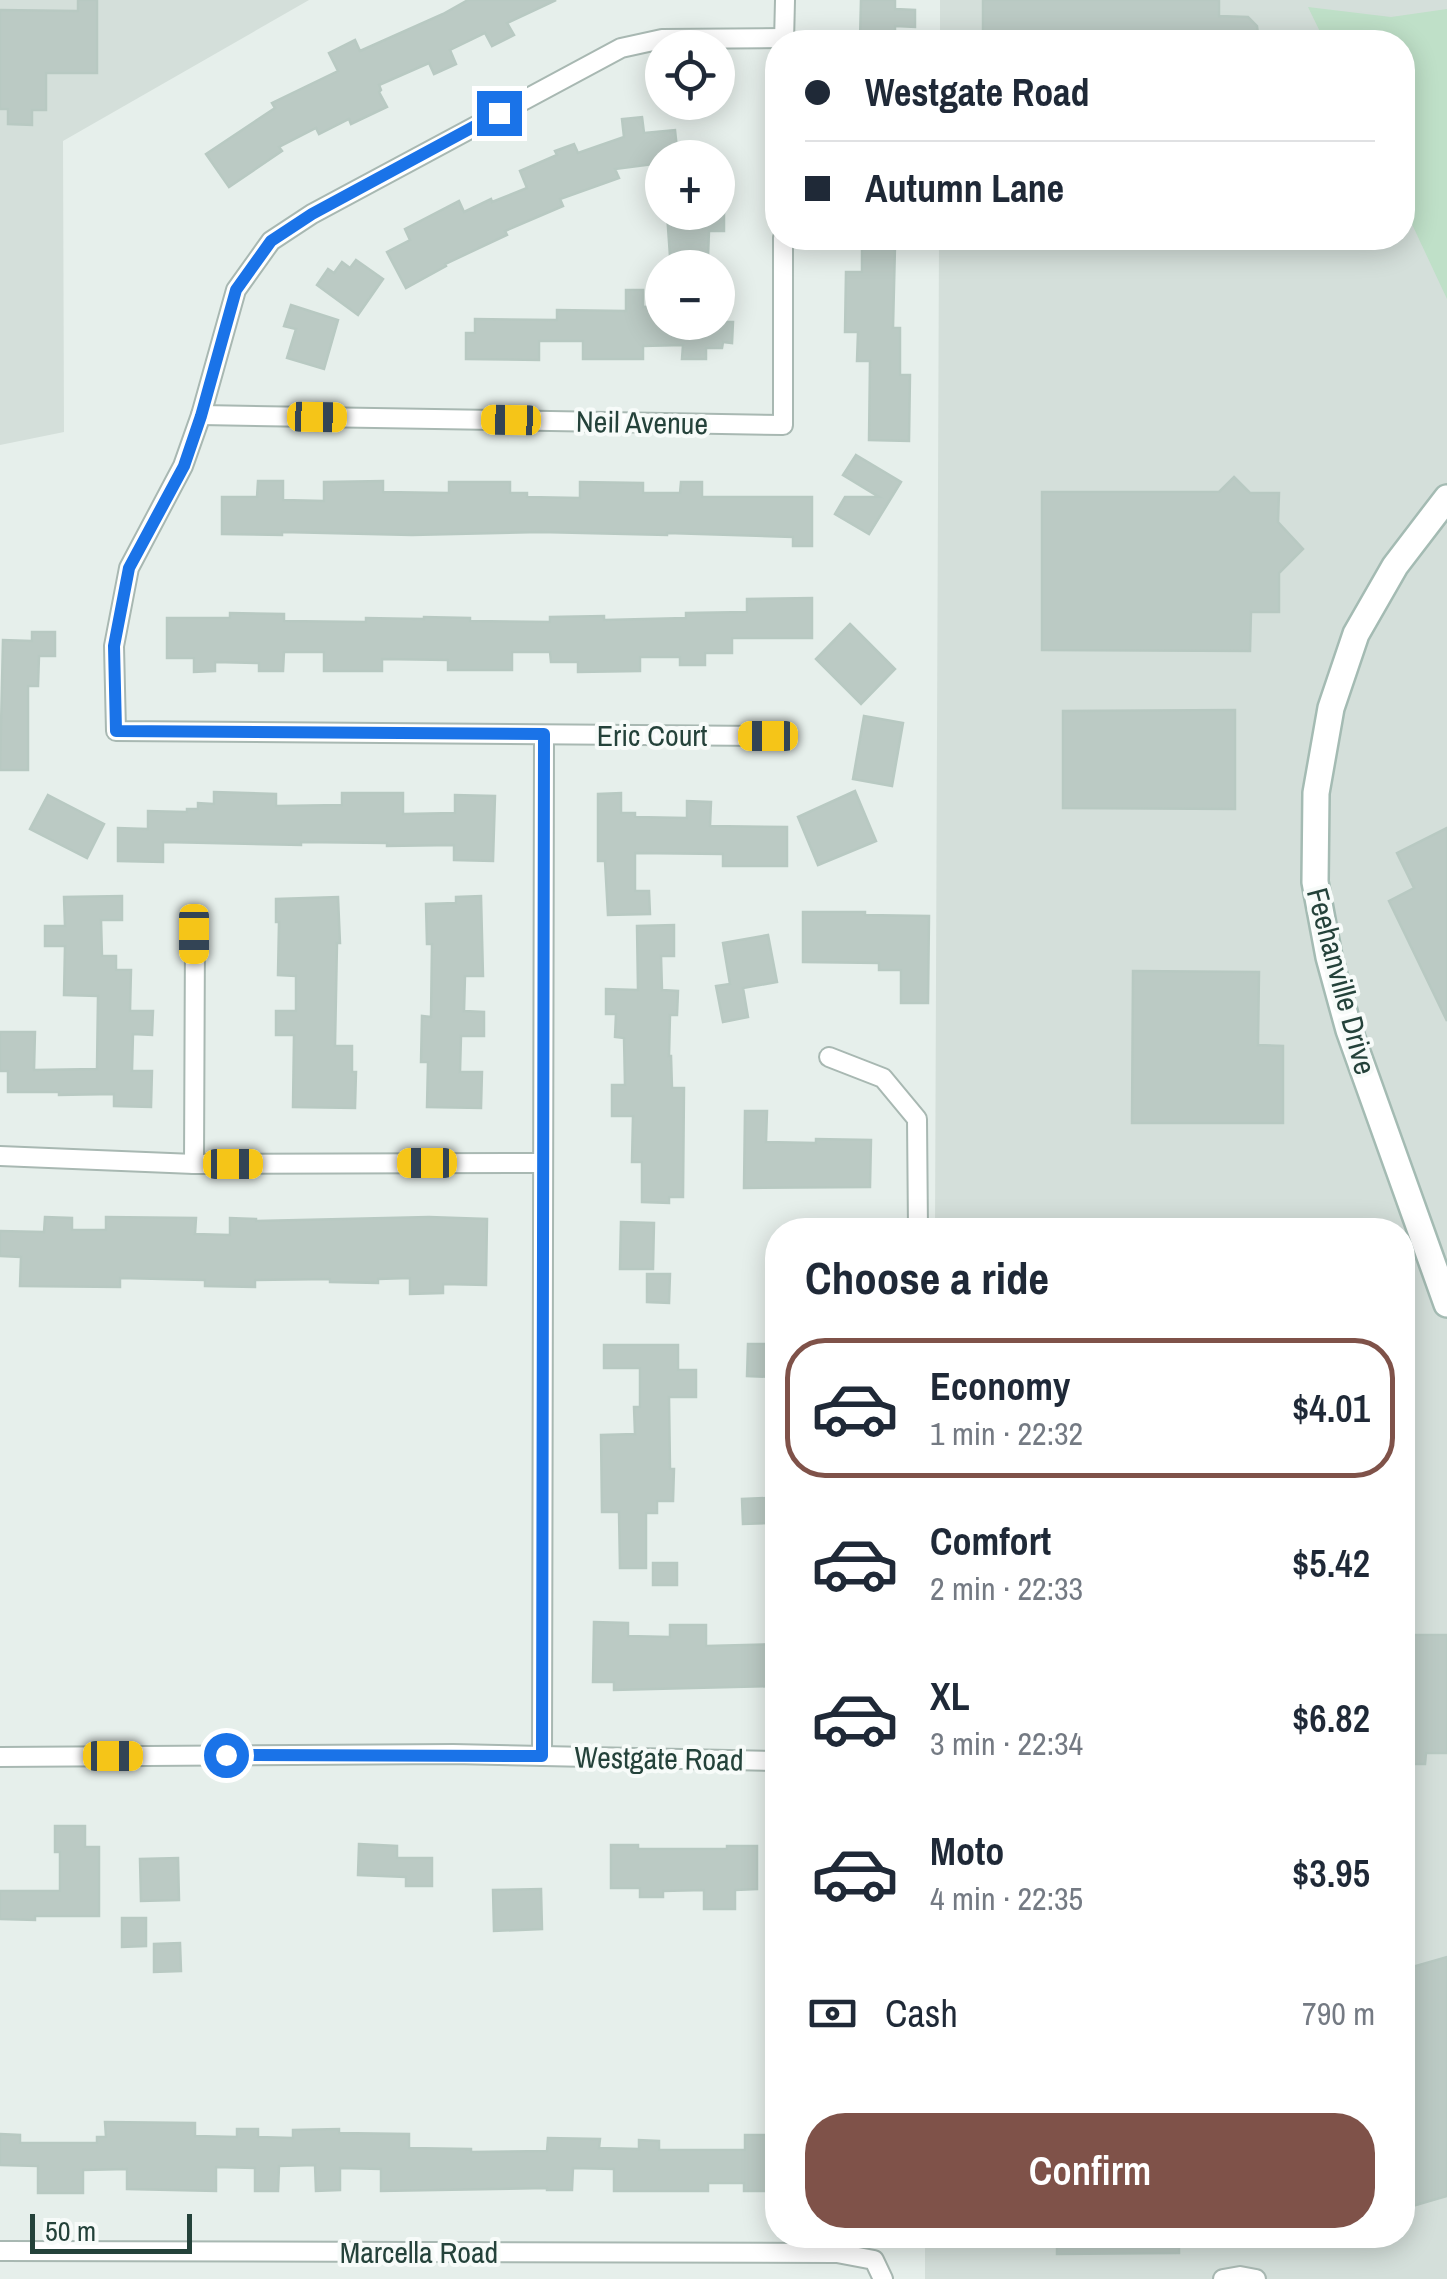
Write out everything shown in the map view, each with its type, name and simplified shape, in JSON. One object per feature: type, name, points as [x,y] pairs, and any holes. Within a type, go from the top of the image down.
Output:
[{"type":"street","points":[[784,30],[785,0]]},
{"type":"street","points":[[201,416],[236,290],[271,241],[312,214],[621,48],[662,39],[765,40]]},
{"type":"street","name":"Neil Avenue","points":[[201,416],[783,424],[783,250]]},
{"type":"street","name":"Eric Court","points":[[201,416],[184,466],[129,568],[114,646],[116,731],[768,736]]},
{"type":"street","name":"Feehanville Drive","points":[[1447,498],[1395,566],[1356,634],[1332,708],[1316,793],[1314,882],[1349,1030],[1447,1304]]},
{"type":"street","points":[[542,1756],[544,734]]},
{"type":"street","points":[[194,934],[194,1164]]},
{"type":"street","points":[[829,1057],[883,1078],[917,1119],[918,1218]]},
{"type":"street","points":[[0,1156],[194,1164],[543,1162]]},
{"type":"street","name":"Westgate Road","points":[[0,1757],[542,1756],[765,1761]]},
{"type":"street","name":"Marcella Road","points":[[0,2251],[837,2253],[874,2260],[884,2279]]},
{"type":"street","points":[[1223,2279],[1256,2279]]},
{"type":"shaded area","points":[[0,0],[309,0],[63,141],[64,432],[0,445]]},
{"type":"shaded area","points":[[940,0],[1447,0],[1447,2279],[925,2279],[925,2248],[1415,2248],[1415,1218],[935,1218],[939,250],[1415,250],[1415,30],[940,30]]},
{"type":"green space","points":[[1308,7],[1391,17],[1447,9],[1447,299],[1415,231],[1415,30],[1319,30]]},
{"type":"building","points":[[78,0],[97,0],[97,73],[46,73],[46,110],[32,110],[32,125],[8,124],[8,109],[0,109],[0,10],[78,11]]},
{"type":"building","points":[[468,0],[556,0],[507,23],[514,35],[492,46],[485,33],[450,50],[456,64],[434,74],[429,63],[379,85],[387,107],[319,134],[316,128],[279,147],[282,151],[229,187],[206,154],[275,108],[272,103],[338,71],[329,53],[355,40],[360,51]]},
{"type":"building","points":[[861,0],[895,0],[895,9],[915,10],[915,27],[860,30]]},
{"type":"building","points":[[983,0],[1219,0],[1219,16],[1248,17],[1258,30],[983,30]]},
{"type":"building","points":[[642,117],[644,133],[675,130],[676,140],[645,140],[645,165],[615,169],[619,178],[560,199],[563,206],[505,231],[507,235],[445,264],[406,288],[387,252],[410,240],[405,229],[459,201],[464,212],[527,188],[520,171],[574,144],[578,153],[624,137],[622,119]]},
{"type":"building","points":[[668,230],[724,230],[709,231],[708,250],[670,250]]},
{"type":"building","points":[[862,250],[895,250],[893,328],[900,328],[900,375],[910,375],[909,441],[869,440],[870,361],[857,361],[858,332],[845,332],[846,272],[862,272]]},
{"type":"building","points":[[356,260],[383,279],[358,315],[317,285],[328,269],[334,273],[342,262],[350,268]]},
{"type":"building","points":[[626,290],[643,290],[645,340],[732,340],[732,343],[723,342],[722,348],[706,348],[706,359],[682,359],[683,345],[643,346],[643,359],[583,359],[583,341],[539,341],[539,360],[466,359],[466,333],[475,333],[475,319],[557,320],[557,310],[626,311]]},
{"type":"building","points":[[291,305],[338,320],[324,369],[287,358],[296,329],[284,326]]},
{"type":"building","points":[[856,455],[901,482],[869,534],[835,514],[845,497],[879,497],[843,475]]},
{"type":"building","points":[[1234,477],[1250,493],[1279,493],[1278,522],[1303,549],[1279,573],[1279,612],[1251,612],[1250,651],[1042,650],[1042,492],[1219,492]]},
{"type":"building","points":[[258,481],[283,481],[283,500],[324,501],[324,482],[383,481],[383,492],[449,493],[449,482],[510,482],[510,493],[527,493],[527,497],[580,498],[580,482],[643,483],[643,493],[680,493],[681,482],[702,482],[702,497],[812,497],[812,546],[793,546],[793,537],[667,533],[222,534],[222,497],[257,497]]},
{"type":"building","points":[[812,598],[812,638],[732,638],[732,653],[705,653],[705,665],[680,665],[680,657],[640,657],[640,671],[578,672],[578,662],[551,662],[550,652],[512,652],[512,670],[448,670],[448,660],[382,659],[382,671],[324,671],[324,652],[284,652],[283,671],[259,671],[259,663],[215,662],[215,671],[194,672],[194,658],[167,658],[167,618],[230,618],[230,613],[284,614],[284,621],[366,622],[366,618],[424,617],[550,622],[550,617],[686,618],[686,613],[747,612],[747,599]]},
{"type":"building","points":[[850,624],[895,669],[861,704],[816,659]]},
{"type":"building","points":[[32,632],[55,632],[55,656],[39,656],[38,686],[28,686],[28,770],[0,770],[3,640],[32,641]]},
{"type":"building","points":[[1235,710],[1235,809],[1063,808],[1063,711]]},
{"type":"building","points":[[864,716],[903,723],[892,786],[853,779]]},
{"type":"building","points":[[855,791],[876,841],[818,865],[798,817]]},
{"type":"building","points":[[214,792],[276,794],[276,806],[342,805],[342,793],[403,793],[403,814],[455,813],[455,795],[495,796],[493,861],[454,860],[454,845],[163,842],[163,862],[118,861],[118,828],[148,829],[148,811],[198,809],[198,803],[214,804]]},
{"type":"building","points":[[621,793],[621,813],[635,813],[635,817],[687,818],[687,801],[711,802],[710,826],[787,827],[787,866],[723,866],[723,854],[635,853],[635,891],[649,891],[650,914],[608,915],[605,861],[598,861],[598,794]]},
{"type":"building","points":[[48,795],[104,824],[87,858],[30,829]]},
{"type":"building","points":[[1447,828],[1447,1021],[1389,901],[1414,888],[1397,853]]},
{"type":"building","points":[[122,896],[122,920],[101,920],[102,956],[116,956],[116,970],[131,970],[130,1011],[153,1011],[152,1035],[133,1034],[132,1071],[152,1071],[151,1107],[114,1106],[114,1094],[8,1092],[8,1071],[0,1071],[0,1032],[35,1032],[34,1070],[97,1069],[98,996],[64,995],[65,946],[45,946],[45,926],[65,926],[64,897]]},
{"type":"building","points":[[481,896],[483,976],[465,976],[464,1011],[484,1012],[484,1036],[461,1036],[460,1072],[482,1072],[481,1108],[427,1107],[428,1062],[421,1062],[422,1016],[431,1017],[432,944],[427,944],[426,904],[456,903],[456,897]]},
{"type":"building","points":[[338,897],[335,1046],[352,1046],[355,1108],[293,1107],[294,1035],[276,1035],[276,1011],[296,1011],[296,976],[278,975],[276,899]]},
{"type":"building","points":[[803,912],[929,916],[928,1003],[901,1003],[901,970],[879,970],[879,963],[803,962]]},
{"type":"building","points":[[674,925],[674,956],[661,956],[662,990],[678,991],[677,1015],[670,1015],[669,1056],[672,1088],[684,1088],[683,1197],[669,1197],[669,1203],[642,1202],[642,1162],[632,1162],[633,1116],[612,1116],[612,1085],[625,1085],[624,1038],[615,1037],[616,1014],[606,1014],[606,989],[638,990],[637,926]]},
{"type":"building","points":[[768,935],[777,982],[743,988],[748,1017],[723,1022],[716,986],[730,984],[723,943]]},
{"type":"building","points":[[1133,971],[1259,972],[1258,1045],[1283,1046],[1283,1123],[1132,1123]]},
{"type":"building","points":[[745,1111],[767,1111],[766,1142],[871,1140],[870,1187],[744,1188]]},
{"type":"building","points":[[45,1217],[72,1218],[72,1230],[106,1230],[106,1217],[196,1218],[195,1234],[230,1235],[230,1218],[487,1219],[486,1285],[443,1284],[443,1293],[410,1294],[410,1278],[378,1279],[378,1283],[255,1280],[255,1287],[205,1286],[205,1280],[120,1278],[120,1287],[20,1286],[21,1257],[0,1256],[0,1231],[44,1232]]},
{"type":"building","points":[[621,1222],[654,1223],[653,1269],[620,1269]]},
{"type":"building","points":[[647,1274],[670,1274],[669,1303],[647,1302]]},
{"type":"building","points":[[748,1344],[765,1344],[765,1377],[747,1376]]},
{"type":"building","points":[[604,1345],[678,1345],[678,1370],[696,1370],[696,1397],[669,1397],[673,1501],[657,1501],[657,1513],[646,1513],[646,1568],[620,1568],[619,1512],[602,1512],[601,1435],[635,1434],[634,1407],[640,1407],[640,1368],[604,1368]]},
{"type":"building","points":[[765,1498],[765,1523],[743,1524],[742,1499]]},
{"type":"building","points":[[653,1563],[677,1563],[677,1585],[653,1585]]},
{"type":"building","points":[[594,1622],[628,1623],[628,1636],[670,1637],[670,1625],[706,1625],[706,1646],[765,1644],[765,1686],[614,1690],[614,1682],[593,1682]]},
{"type":"building","points":[[1415,1635],[1447,1635],[1447,1753],[1426,1753],[1425,1764],[1415,1764]]},
{"type":"building","points":[[55,1826],[85,1826],[85,1847],[99,1847],[99,1916],[0,1919],[0,1891],[60,1891]]},
{"type":"building","points":[[359,1844],[397,1846],[397,1858],[432,1858],[432,1886],[406,1886],[406,1877],[358,1875]]},
{"type":"building","points":[[611,1845],[638,1845],[638,1849],[757,1846],[757,1889],[735,1890],[735,1909],[704,1909],[704,1890],[663,1891],[663,1897],[640,1897],[640,1888],[611,1888]]},
{"type":"building","points":[[178,1858],[179,1900],[141,1901],[140,1859]]},
{"type":"building","points":[[541,1889],[542,1929],[494,1931],[493,1890]]},
{"type":"building","points":[[122,1918],[146,1918],[146,1946],[122,1947]]},
{"type":"building","points":[[180,1943],[181,1971],[154,1972],[154,1944]]},
{"type":"building","points":[[1447,1957],[1447,2196],[1415,2205],[1415,1966]]},
{"type":"building","points":[[105,2122],[195,2123],[195,2136],[237,2137],[237,2129],[258,2129],[258,2137],[293,2138],[293,2130],[339,2129],[339,2133],[409,2134],[409,2148],[471,2152],[547,2151],[548,2138],[600,2139],[599,2148],[639,2149],[639,2140],[659,2141],[659,2150],[745,2150],[745,2135],[765,2135],[765,2191],[744,2191],[744,2183],[708,2183],[708,2191],[614,2191],[614,2169],[573,2168],[572,2190],[381,2191],[381,2169],[340,2168],[340,2190],[316,2191],[315,2165],[279,2166],[278,2191],[255,2191],[255,2168],[216,2167],[216,2191],[127,2189],[127,2169],[83,2170],[83,2193],[38,2193],[38,2166],[0,2165],[0,2134],[20,2135],[20,2143],[97,2143],[97,2137],[106,2137]]},
{"type":"building","points":[[1057,2248],[1179,2248],[1179,2253],[1057,2254]]},
{"type":"route","points":[[226,1755],[542,1756],[544,734],[116,731],[114,646],[129,568],[184,466],[236,290],[271,241],[312,214],[499,113]]}]
